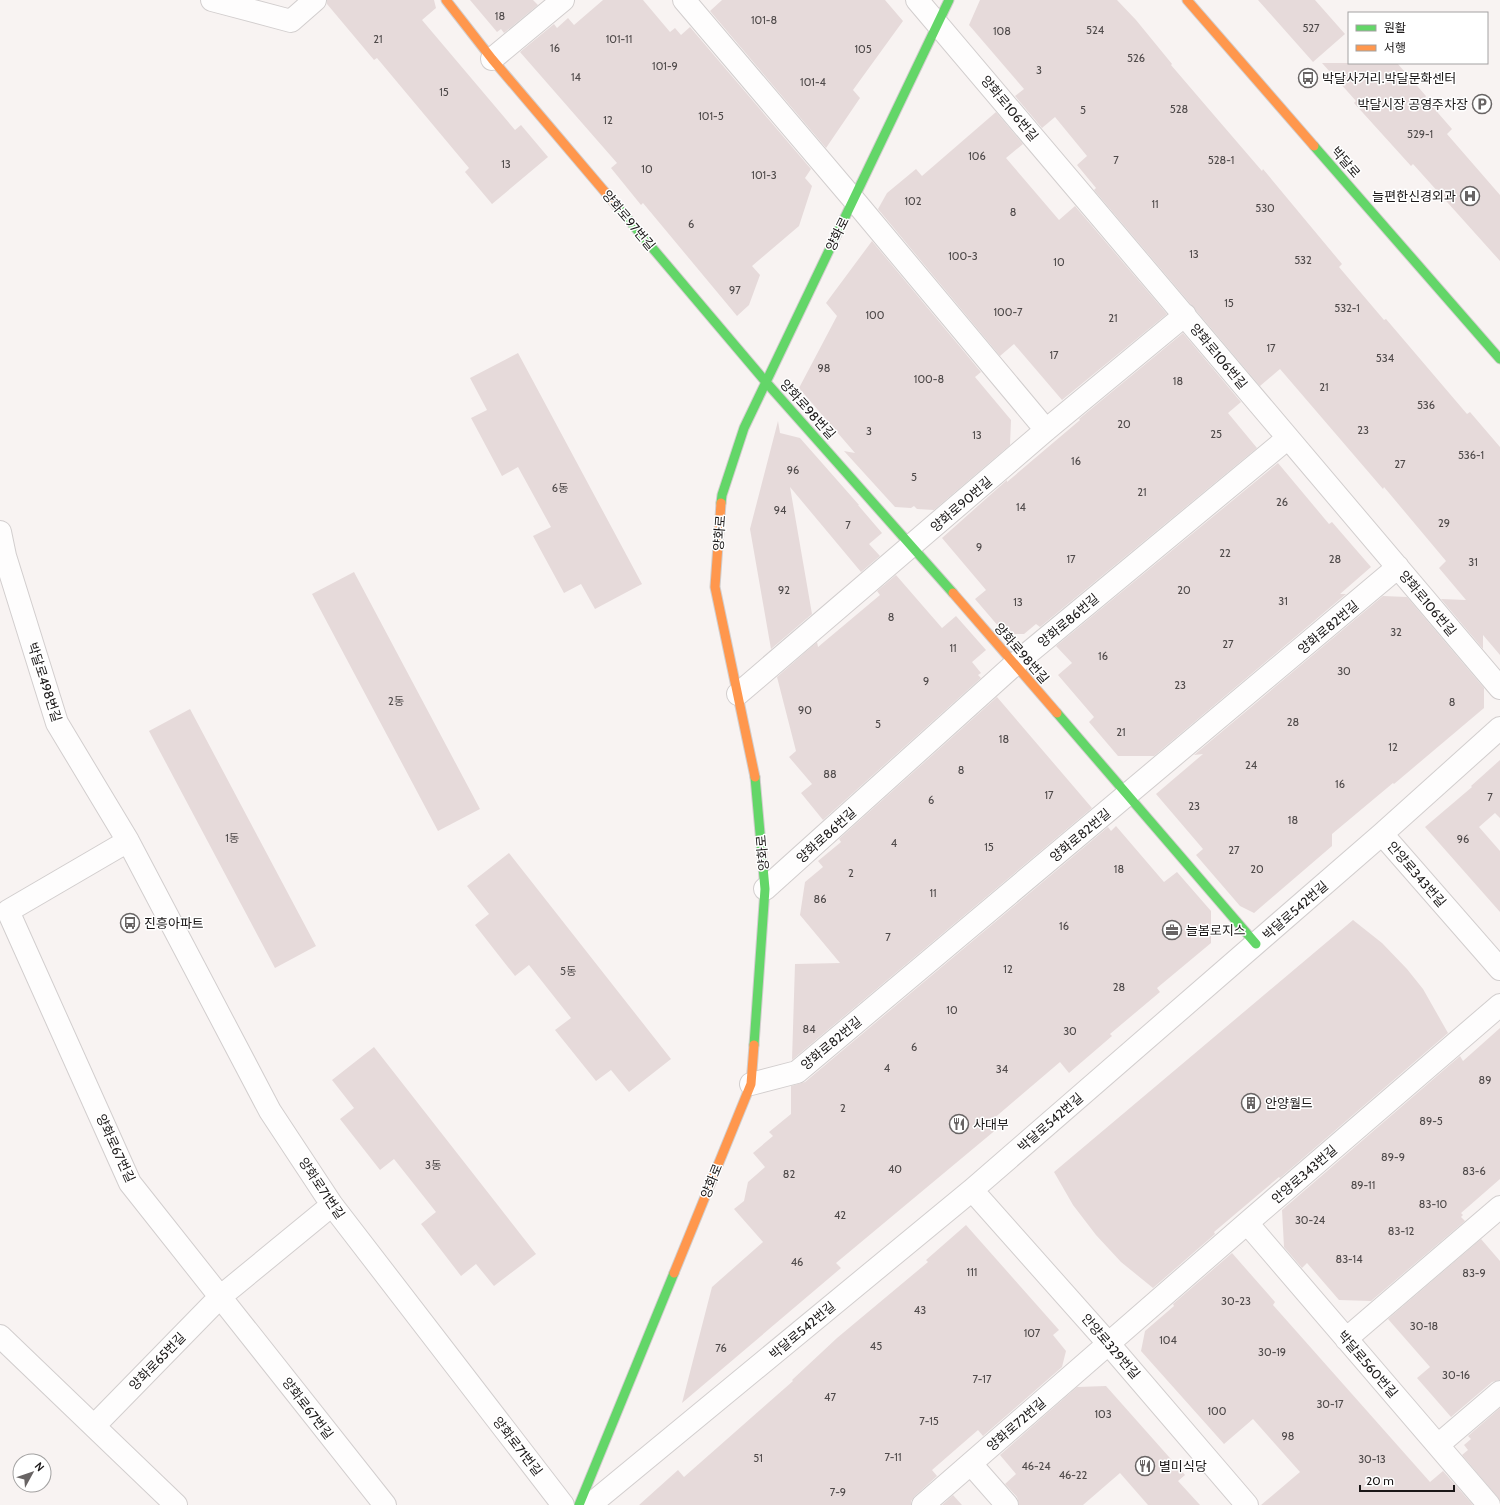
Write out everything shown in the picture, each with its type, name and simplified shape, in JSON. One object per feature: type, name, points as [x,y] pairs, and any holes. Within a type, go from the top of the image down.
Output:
[{"type":"street","points":[[212,0],[291,21],[315,0]]},
{"type":"street","name":"양화로97번길","points":[[446,0],[492,59],[765,381]]},
{"type":"street","points":[[492,59],[563,0]]},
{"type":"street","name":"양화로","points":[[684,0],[854,200],[1046,430]]},
{"type":"street","name":"양화로106번길","points":[[917,0],[1500,688]]},
{"type":"street","name":"양화로","points":[[579,1505],[751,1084],[765,889],[755,779],[715,587],[722,495],[744,428],[765,381],[854,200],[949,0]]},
{"type":"street","name":"박달로","points":[[1188,0],[1500,359]]},
{"type":"street","name":"양화로90번길","points":[[738,694],[1046,430],[1185,315]]},
{"type":"street","name":"양화로98번길","points":[[765,381],[912,545],[1256,944]]},
{"type":"street","name":"양화로86번길","points":[[765,889],[1015,664],[1288,438]]},
{"type":"street","name":"박달로498번길","points":[[0,532],[5,556],[57,723],[128,841]]},
{"type":"street","name":"양화로82번길","points":[[751,1084],[797,1072],[1398,567]]},
{"type":"street","name":"박달로542번길","points":[[590,1505],[972,1190],[1382,834],[1500,728]]},
{"type":"street","name":"안양로343번길","points":[[1382,834],[1500,969]]},
{"type":"street","name":"양화로71번길","points":[[128,841],[270,1111],[332,1205],[563,1505]]},
{"type":"street","name":"양화로67번길","points":[[128,841],[8,911],[130,1183],[385,1505]]},
{"type":"street","name":"안양로343번길","points":[[1108,1343],[1500,1006]]},
{"type":"street","name":"안양로329번길","points":[[972,1190],[1108,1343],[1247,1505]]},
{"type":"street","name":"양화로65번길","points":[[94,1426],[220,1297],[332,1205]]},
{"type":"street","points":[[1346,1339],[1500,1207]]},
{"type":"street","name":"박달로560번길","points":[[1246,1223],[1489,1505]]},
{"type":"street","points":[[0,1336],[176,1505]]},
{"type":"street","name":"양화로72번길","points":[[923,1505],[1108,1343]]},
{"type":"street","points":[[1438,1445],[1500,1392]]},
{"type":"street","points":[[971,1464],[1006,1505]]},
{"type":"building","points":[[327,0],[434,0],[436,8],[422,20],[515,130],[521,125],[548,157],[492,204],[465,172],[469,168],[377,58],[374,60],[327,4]]},
{"type":"building","points":[[470,0],[533,0],[538,5],[504,33],[501,29],[497,32]]},
{"type":"building","points":[[603,0],[643,0],[670,32],[675,28],[681,35],[690,27],[811,169],[805,178],[812,186],[799,226],[752,266],[760,275],[749,305],[737,316],[643,203],[641,205],[611,168],[617,163],[520,52],[554,24],[557,28],[568,18],[574,25]]},
{"type":"building","points":[[722,0],[885,0],[903,21],[853,90],[860,98],[826,148],[710,11]]},
{"type":"building","points":[[980,0],[1117,0],[1136,20],[1172,64],[1171,65],[1262,171],[1263,169],[1342,264],[1339,267],[1384,320],[1386,319],[1467,414],[1470,412],[1500,447],[1500,655],[1483,635],[1483,649],[1441,599],[1466,600],[1439,568],[1446,561],[1384,487],[1383,489],[1280,369],[1260,386],[1094,190],[1096,188],[1077,165],[1087,156],[1055,117],[1042,128],[1015,96],[1024,89],[969,25]]},
{"type":"building","points":[[1258,0],[1315,0],[1345,34],[1313,62]]},
{"type":"building","points":[[1322,63],[1398,64],[1452,129],[1447,134],[1500,195],[1500,261],[1413,164],[1411,166],[1354,103],[1356,101]]},
{"type":"building","points":[[996,112],[1023,144],[1006,158],[1059,220],[1075,206],[1167,314],[1062,400],[1014,344],[1000,356],[878,209],[887,193],[916,169],[922,176]]},
{"type":"building","points":[[872,241],[981,372],[975,377],[1011,420],[1010,445],[934,510],[917,509],[914,506],[911,508],[895,507],[844,451],[855,453],[799,388],[837,316],[826,303]]},
{"type":"building","points":[[1183,333],[1241,402],[1228,413],[1257,448],[1040,627],[1036,624],[1024,634],[1005,634],[975,599],[986,590],[942,538],[1007,480],[1007,482],[1080,420],[1079,419]]},
{"type":"building","points":[[518,353],[642,584],[595,609],[581,584],[564,593],[533,536],[551,527],[518,467],[502,476],[471,418],[487,410],[470,378]]},
{"type":"building","points":[[778,421],[780,433],[800,438],[882,533],[869,544],[880,556],[861,572],[790,487],[812,614],[771,649],[750,529]]},
{"type":"building","points":[[1278,463],[1329,524],[1332,522],[1371,567],[1340,594],[1346,594],[1154,756],[1118,756],[1089,722],[1094,717],[1058,675],[1072,663],[1056,646]]},
{"type":"building","points":[[354,572],[480,809],[438,831],[312,594]]},
{"type":"building","points":[[896,575],[942,628],[956,616],[986,650],[972,662],[981,673],[978,675],[981,678],[823,820],[801,793],[812,784],[789,757],[796,751],[777,677],[817,642],[818,647],[880,595],[877,591]]},
{"type":"building","points":[[1383,596],[1407,597],[1484,688],[1484,708],[1332,834],[1332,846],[1254,913],[1240,906],[1196,855],[1203,849],[1156,794],[1203,754],[1194,755]]},
{"type":"building","points":[[997,697],[1092,808],[792,1060],[795,964],[840,963],[800,915],[805,882],[823,867],[818,861],[841,842],[839,839]]},
{"type":"building","points":[[190,709],[316,946],[275,968],[149,731]]},
{"type":"building","points":[[1500,760],[1500,818],[1495,813],[1479,827],[1500,851],[1500,912],[1425,827],[1472,787],[1471,786]]},
{"type":"building","points":[[1116,826],[1164,882],[1177,872],[1211,911],[1211,943],[1157,988],[1160,992],[1110,1034],[1112,1036],[1069,1073],[1060,1062],[992,1120],[998,1128],[836,1263],[841,1268],[682,1403],[712,1287],[763,1242],[734,1209],[744,1201],[748,1182],[765,1167],[753,1153],[773,1136],[769,1132],[791,1114],[791,1086],[805,1082],[1108,827],[1111,831]]},
{"type":"building","points":[[509,853],[671,1059],[629,1092],[611,1070],[596,1081],[555,1030],[571,1018],[529,965],[515,976],[475,925],[489,914],[467,886]]},
{"type":"building","name":"안양월드","points":[[1353,920],[1382,943],[1407,969],[1423,989],[1448,1033],[1280,1178],[1279,1177],[1214,1232],[1215,1234],[1153,1288],[1121,1262],[1096,1235],[1073,1205],[1054,1172]]},
{"type":"building","points":[[1500,1028],[1500,1179],[1461,1213],[1463,1215],[1461,1217],[1465,1221],[1371,1301],[1339,1300],[1307,1263],[1302,1268],[1284,1247],[1282,1210],[1460,1056],[1463,1061]]},
{"type":"building","points":[[374,1047],[536,1254],[494,1286],[476,1264],[461,1276],[421,1224],[436,1212],[394,1159],[380,1170],[340,1119],[354,1108],[332,1080]]},
{"type":"building","points":[[966,1225],[1059,1330],[1053,1335],[1066,1351],[1062,1367],[983,1436],[978,1430],[932,1470],[937,1476],[915,1496],[911,1501],[911,1505],[639,1505],[678,1470],[684,1477],[793,1381],[792,1380],[837,1338],[928,1262],[926,1260]]},
{"type":"building","points":[[1481,1239],[1500,1261],[1500,1380],[1492,1382],[1451,1417],[1417,1378],[1430,1367],[1388,1319]]},
{"type":"building","points":[[1232,1253],[1275,1302],[1273,1305],[1430,1482],[1443,1471],[1473,1505],[1261,1505],[1300,1472],[1253,1419],[1224,1444],[1141,1351],[1145,1331],[1174,1306],[1173,1304]]},
{"type":"building","points":[[1106,1386],[1185,1475],[1178,1481],[1200,1505],[1148,1505],[1120,1473],[1083,1505],[1019,1505],[1017,1497],[1005,1484],[1016,1474],[1000,1455],[1077,1387]]},
{"type":"building","points":[[1500,1408],[1500,1500],[1462,1455],[1468,1450],[1464,1445],[1471,1439],[1468,1436]]},
{"type":"building","points":[[953,1495],[962,1505],[942,1505]]},
{"type":"traffic: fast","points":[[721,503],[722,495],[744,428],[949,0]]},
{"type":"traffic: fast","points":[[1314,146],[1500,359]]},
{"type":"traffic: fast","points":[[616,205],[765,381],[953,593]]},
{"type":"traffic: fast","points":[[1057,713],[1256,944]]},
{"type":"traffic: fast","points":[[754,1045],[765,889],[755,777]]},
{"type":"traffic: fast","points":[[579,1505],[674,1273]]},
{"type":"traffic: slow","points":[[446,0],[492,59],[616,205]]},
{"type":"traffic: slow","points":[[1187,0],[1314,146]]},
{"type":"traffic: slow","points":[[721,503],[715,587],[755,777]]},
{"type":"traffic: slow","points":[[953,593],[1057,713]]},
{"type":"traffic: slow","points":[[674,1273],[751,1084],[754,1045]]},
{"type":"place","name":"박달사거리.박달문화센터","points":[[1308,78]]},
{"type":"place","name":"박달시장 공영주차장","points":[[1482,104]]},
{"type":"place","name":"늘편한신경외과","points":[[1470,196]]},
{"type":"place","name":"진흥아파트","points":[[130,923]]},
{"type":"place","name":"늘봄로지스","points":[[1172,930]]},
{"type":"place","name":"안양월드","points":[[1251,1103]]},
{"type":"place","name":"사대부","points":[[959,1124]]},
{"type":"place","name":"별미식당","points":[[1145,1466]]}]
